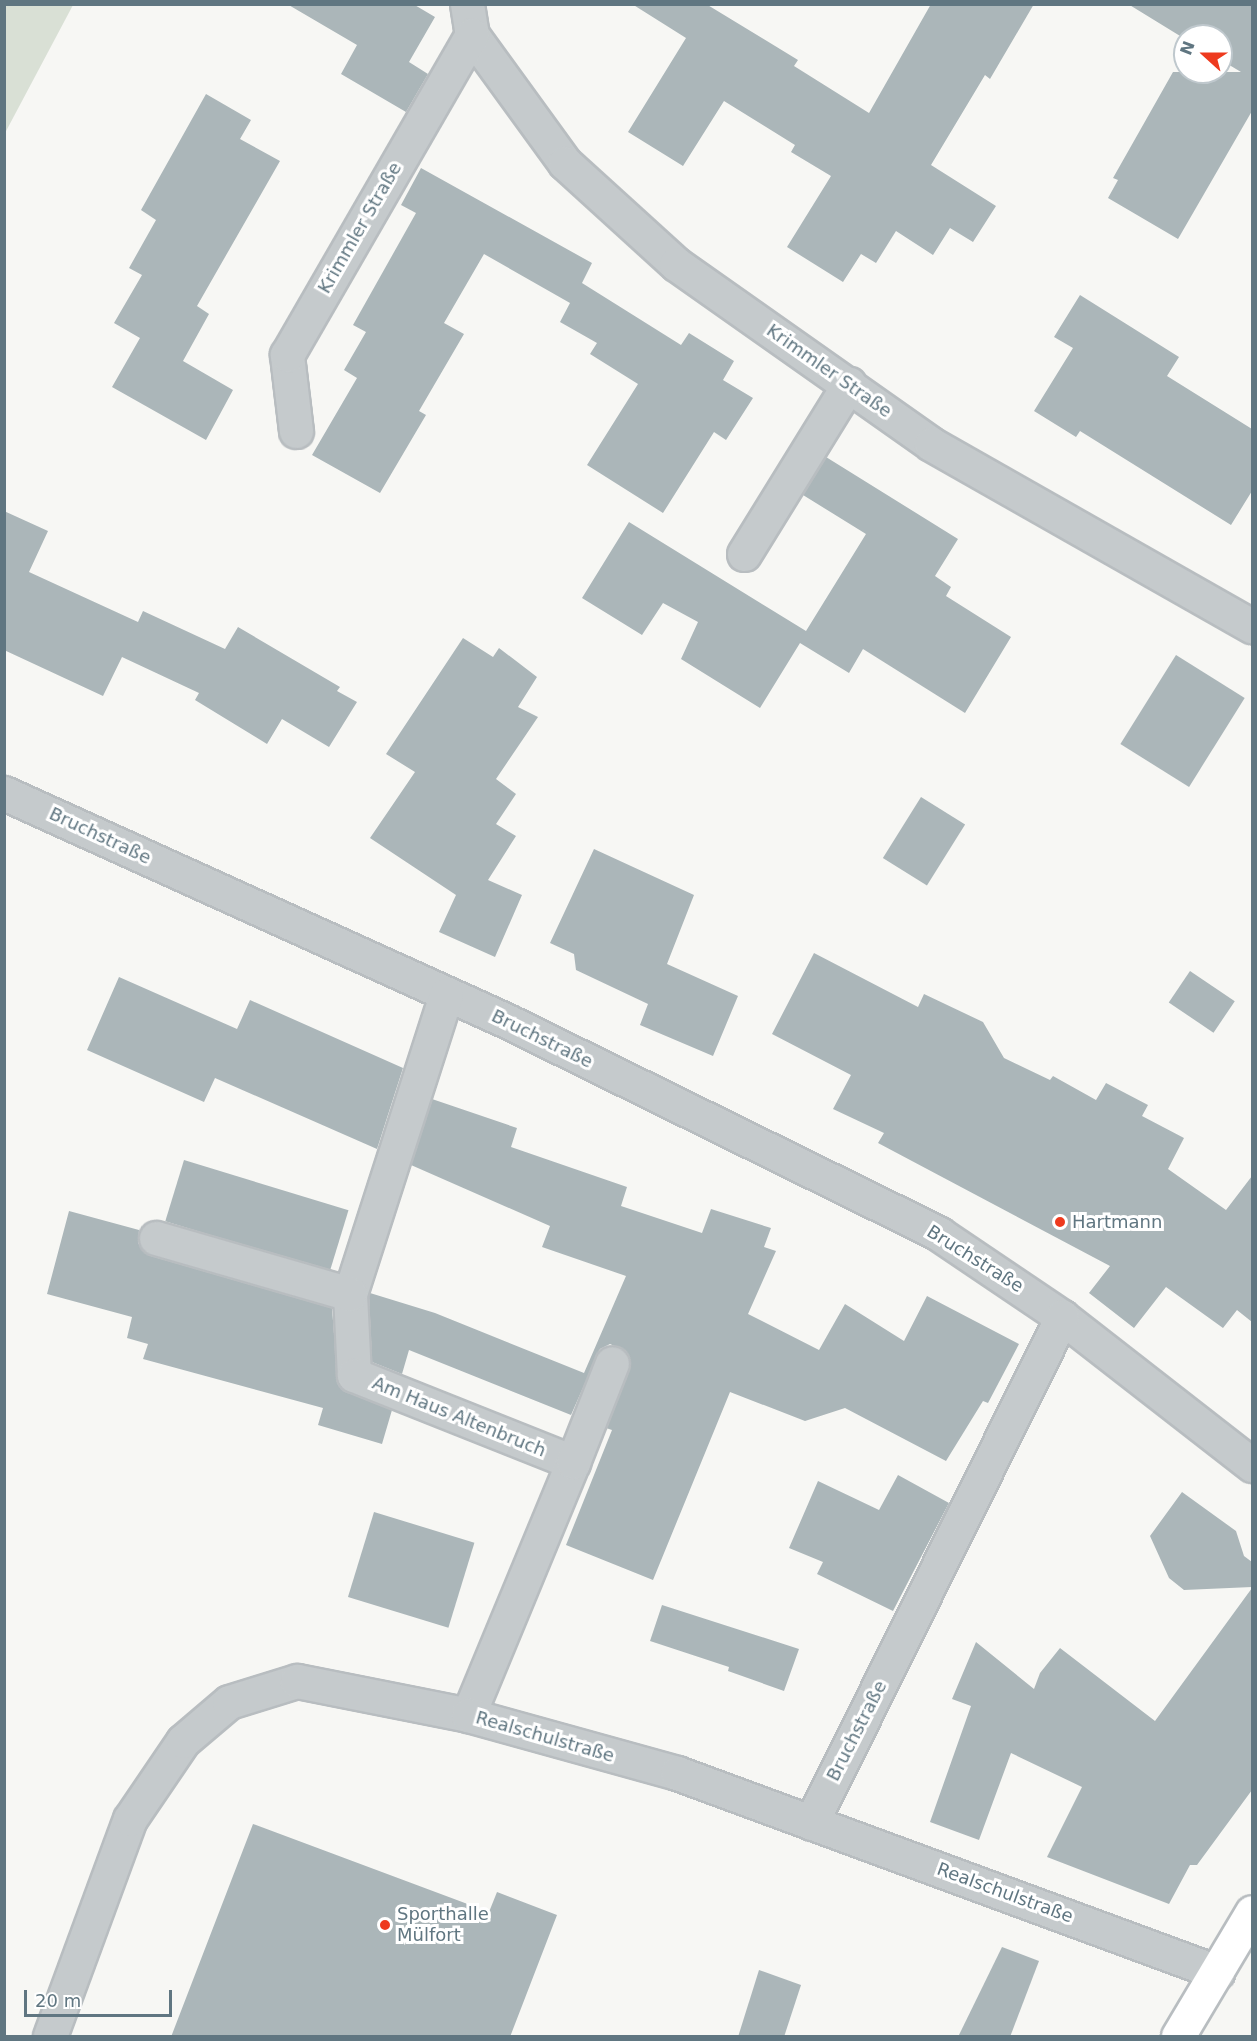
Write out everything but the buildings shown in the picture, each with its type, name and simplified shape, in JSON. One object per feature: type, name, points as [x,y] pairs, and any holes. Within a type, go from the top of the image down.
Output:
[{"type":"main road","points":[[1178,2037],[1252,1912]]},
{"type":"street","name":"Krimmler Straße","points":[[296,431],[287,355],[470,20],[566,163],[676,264],[931,444],[1252,626]]},
{"type":"street","points":[[744,554],[849,384]]},
{"type":"street","name":"Bruchstraße","points":[[4,793],[507,1021],[939,1234],[1062,1317],[1252,1464]]},
{"type":"street","name":"Am Haus Altenbruch","points":[[446,995],[350,1294],[354,1375],[573,1462]]},
{"type":"street","points":[[156,1238],[350,1294]]},
{"type":"street","name":"Bruchstraße","points":[[811,1823],[1062,1317]]},
{"type":"street","points":[[468,1715],[612,1363]]},
{"type":"street","name":"Realschulstraße","points":[[50,2037],[130,1819],[183,1741],[229,1702],[297,1682],[468,1715],[677,1773],[1217,1972]]},
{"type":"shaded area","points":[[4,5],[73,5],[5,133]]},
{"type":"place","name":"Hartmann","points":[[1060,1222]]},
{"type":"place","name":"Sporthalle Mülfort","points":[[385,1925]]}]
